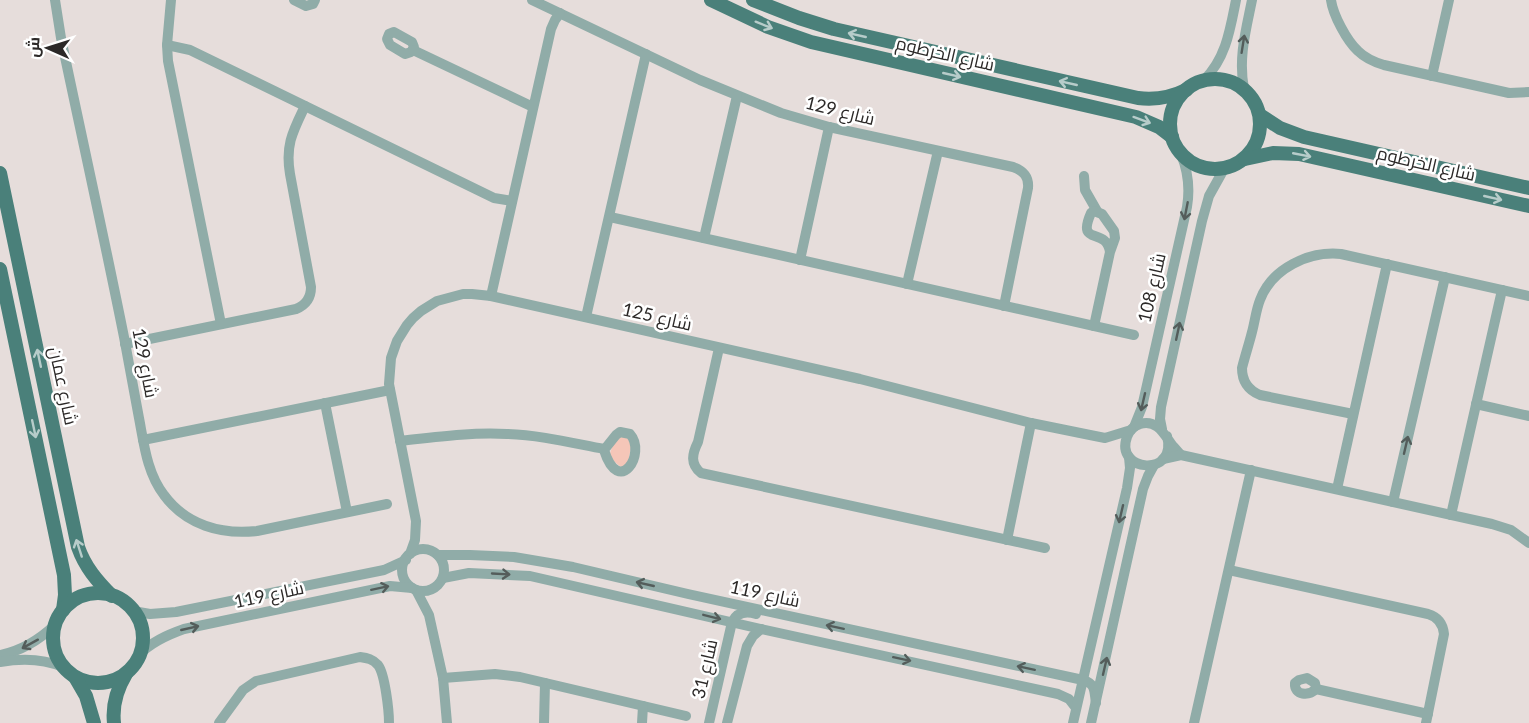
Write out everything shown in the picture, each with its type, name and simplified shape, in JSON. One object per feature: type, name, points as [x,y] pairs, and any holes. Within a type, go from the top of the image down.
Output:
[{"type":"main road","name":"شارع الخرطوم","points":[[711,0],[768,27],[811,42],[1136,117],[1159,127],[1172,137]]},
{"type":"main road","name":"شارع الخرطوم","points":[[753,0],[799,18],[853,34],[1138,98],[1166,98],[1186,90]]},
{"type":"main road","points":[[1204,80],[1225,80],[1235,83],[1251,96],[1260,115],[1259,134],[1251,152],[1245,159],[1224,169],[1212,170],[1190,162],[1181,154],[1172,137],[1170,127],[1174,107],[1186,90],[1204,80]]},
{"type":"main road","name":"شارع الخرطوم","points":[[1260,115],[1280,128],[1304,137],[1529,188]]},
{"type":"main road","name":"شارع الخرطوم","points":[[1245,159],[1273,153],[1299,154],[1529,206]]},
{"type":"main road","name":"شارع عمان","points":[[0,173],[78,547],[88,569],[112,596]]},
{"type":"main road","name":"شارع عمان","points":[[0,269],[64,575],[63,610]]},
{"type":"main road","points":[[91,594],[112,596],[127,605],[138,619],[142,637],[139,655],[134,665],[117,679],[96,683],[85,681],[75,677],[63,667],[53,642],[55,624],[63,610],[80,597],[91,594]]},
{"type":"main road","points":[[114,723],[113,712],[116,696],[126,673]]},
{"type":"main road","points":[[75,677],[86,696],[94,723]]},
{"type":"street","name":"شارع 129","points":[[55,0],[143,440],[150,470],[163,494],[183,515],[210,528],[229,532],[257,531],[387,504]]},
{"type":"street","points":[[171,0],[168,61],[221,324]]},
{"type":"street","points":[[294,0],[306,6],[313,4],[315,0]]},
{"type":"street","name":"شارع 129","points":[[532,0],[700,80],[781,113],[829,127],[1017,169],[1024,173],[1028,179],[1028,188],[1004,306]]},
{"type":"street","points":[[1204,80],[1223,54],[1236,0]]},
{"type":"street","points":[[1244,89],[1241,61],[1252,0]]},
{"type":"street","points":[[1331,0],[1336,18],[1356,49],[1371,60],[1529,99]]},
{"type":"street","points":[[1432,76],[1449,0]]},
{"type":"street","points":[[490,296],[551,29],[560,13]]},
{"type":"street","points":[[167,45],[190,50],[494,198],[512,201]]},
{"type":"street","points":[[413,50],[533,107]]},
{"type":"street","points":[[586,317],[646,54]]},
{"type":"street","points":[[1509,93],[1529,93]]},
{"type":"street","points":[[704,238],[737,96]]},
{"type":"street","points":[[125,344],[296,309],[306,303],[310,296],[311,283],[288,155],[292,133],[305,106]]},
{"type":"street","points":[[800,260],[829,127]]},
{"type":"street","points":[[907,284],[938,150]]},
{"type":"street","name":"شارع 108","points":[[1133,429],[1142,407],[1187,207],[1188,176],[1181,154]]},
{"type":"street","name":"شارع 108","points":[[1164,433],[1160,419],[1161,407],[1202,221],[1209,196],[1224,169]]},
{"type":"street","points":[[1084,176],[1085,190],[1097,211],[1102,214],[1114,231],[1115,242],[1110,252],[1094,326]]},
{"type":"street","points":[[1097,211],[1091,213],[1086,224],[1087,230],[1090,234],[1106,241],[1110,252]]},
{"type":"street","points":[[609,217],[1134,335]]},
{"type":"street","points":[[1353,414],[1276,398],[1260,389],[1252,381],[1247,371],[1246,356],[1260,300],[1271,282],[1283,270],[1312,256],[1333,253],[1529,296]]},
{"type":"street","points":[[1337,489],[1387,264]]},
{"type":"street","points":[[1393,502],[1445,277]]},
{"type":"street","points":[[1451,515],[1503,290]]},
{"type":"street","name":"شارع 125","points":[[435,553],[426,543],[416,520],[390,390],[389,367],[393,349],[413,318],[445,298],[467,294],[490,296],[586,317],[860,379],[1031,423],[1105,438],[1128,455]]},
{"type":"street","points":[[719,348],[698,442],[698,459],[706,470],[722,477],[1045,548]]},
{"type":"street","points":[[143,440],[390,390]]},
{"type":"street","points":[[325,403],[347,512]]},
{"type":"street","points":[[1476,404],[1529,416]]},
{"type":"street","points":[[1007,540],[1031,423]]},
{"type":"street","points":[[1073,723],[1128,488],[1130,468],[1126,438],[1133,429],[1145,423],[1151,424],[1164,433],[1181,455]]},
{"type":"street","name":"شارع 125","points":[[1105,438],[1133,429]]},
{"type":"street","points":[[1091,723],[1143,489],[1148,476],[1166,455],[1168,446],[1164,433]]},
{"type":"street","points":[[400,441],[468,434],[506,434],[540,437],[604,449]]},
{"type":"street","points":[[1128,455],[1143,466],[1181,455],[1251,470],[1503,527],[1518,534],[1529,543]]},
{"type":"street","points":[[1194,723],[1251,470]]},
{"type":"street","name":"شارع 125","points":[[408,557],[415,540],[416,520]]},
{"type":"street","points":[[429,615],[431,600],[440,582],[444,566],[435,553],[420,550],[408,557],[403,572],[407,583],[414,589],[429,615],[443,678],[447,723]]},
{"type":"street","name":"شارع 119","points":[[435,553],[535,560],[1083,681]]},
{"type":"street","name":"شارع 119","points":[[133,611],[150,614],[176,612],[384,570],[408,557]]},
{"type":"street","points":[[1229,570],[1428,614],[1442,625],[1444,634],[1427,719],[1316,689]]},
{"type":"street","name":"شارع 119","points":[[440,582],[469,573],[530,576],[1058,694],[1069,699],[1076,708]]},
{"type":"street","points":[[414,589],[425,591],[440,582]]},
{"type":"street","name":"شارع 119","points":[[139,655],[160,639],[184,629],[390,586],[414,589]]},
{"type":"street","points":[[732,622],[735,616],[744,613],[765,616],[779,614]]},
{"type":"street","name":"شارع 31","points":[[709,723],[732,622]]},
{"type":"street","points":[[2,658],[36,641],[55,624]]},
{"type":"street","name":"شارع 31","points":[[727,723],[747,646],[761,629]]},
{"type":"street","points":[[925,664],[961,665],[965,661],[960,654]]},
{"type":"street","points":[[219,723],[238,696],[249,685],[264,679],[360,657],[372,660],[380,667],[388,702],[389,723]]},
{"type":"street","points":[[2,658],[35,659],[63,667]]},
{"type":"street","points":[[443,678],[495,674],[520,677],[686,717]]},
{"type":"street","points":[[1083,681],[1093,686],[1096,703]]},
{"type":"street","points":[[544,723],[545,683]]},
{"type":"street","points":[[642,723],[643,706]]},
{"type":"shaded area","points":[[624,435],[632,441],[628,463],[622,468],[609,457],[614,441]]}]
